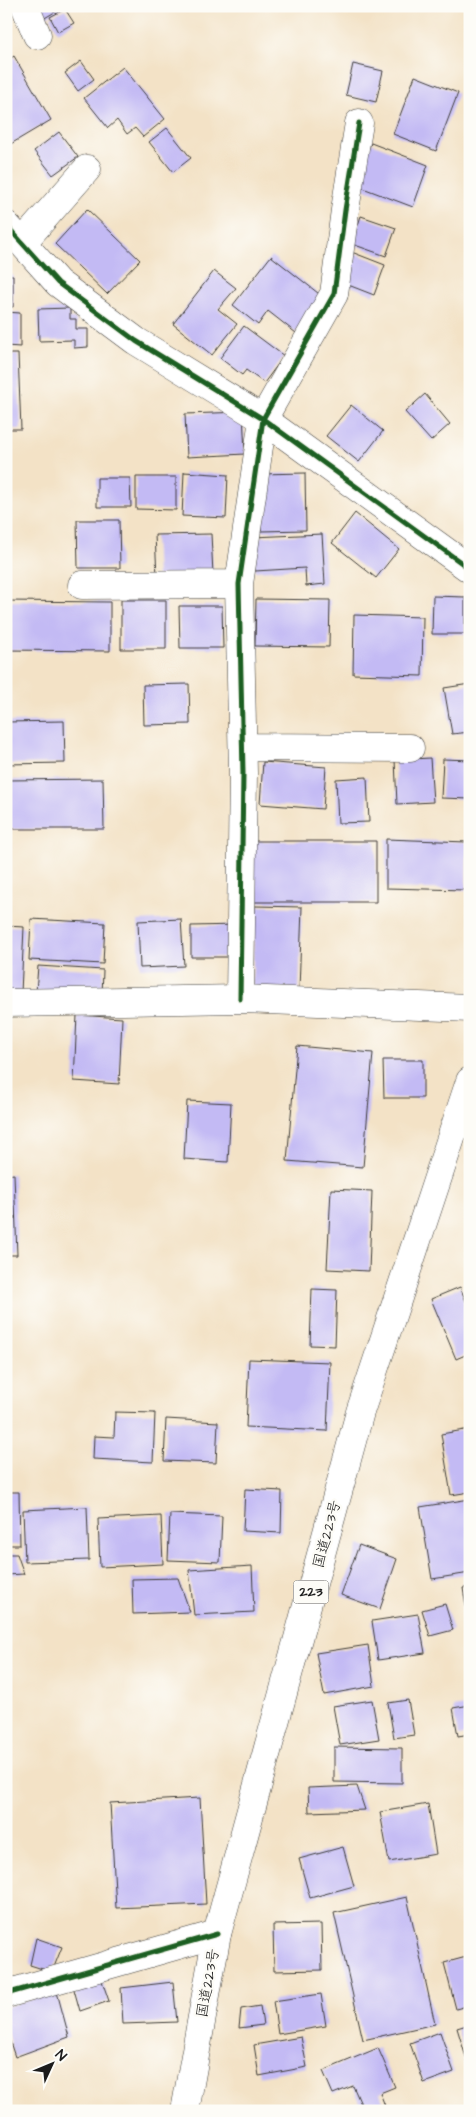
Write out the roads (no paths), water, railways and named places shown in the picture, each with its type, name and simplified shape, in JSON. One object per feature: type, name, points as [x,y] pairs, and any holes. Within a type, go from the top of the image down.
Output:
[{"type":"main road","points":[[25,6],[37,35]]},
{"type":"main road","points":[[240,999],[243,747],[239,584],[263,419],[334,294],[359,123]]},
{"type":"main road","points":[[87,169],[14,234],[58,283],[136,341],[263,419],[470,569]]},
{"type":"main road","points":[[82,585],[239,584]]},
{"type":"main road","points":[[243,747],[410,748]]},
{"type":"main road","points":[[6,1003],[240,999],[470,1008]]},
{"type":"main road","name":"国道223号","points":[[184,2111],[217,1934],[360,1412],[470,1081]]},
{"type":"main road","points":[[6,1994],[217,1934]]}]
